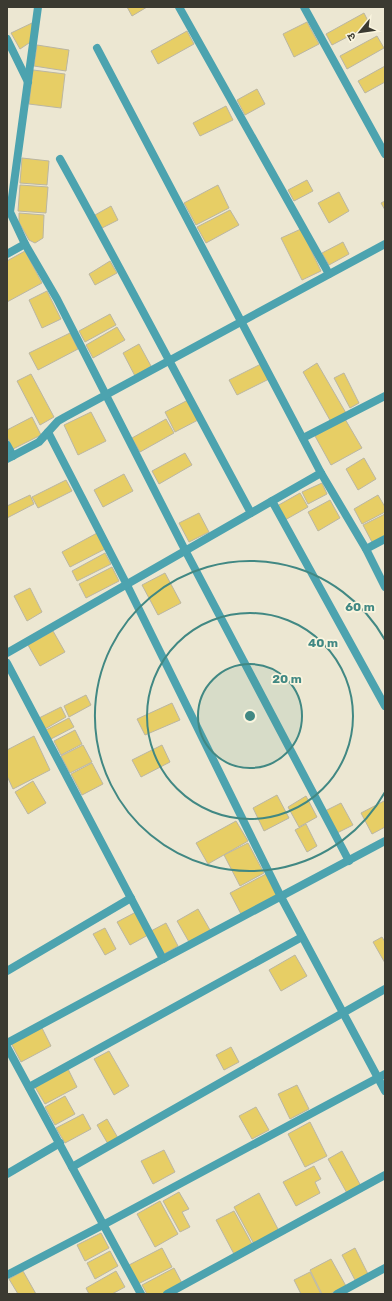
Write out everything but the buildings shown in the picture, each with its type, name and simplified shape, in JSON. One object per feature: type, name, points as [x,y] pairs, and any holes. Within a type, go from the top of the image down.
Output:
[{"type":"street","points":[[38,7],[29,82],[10,212],[25,244],[57,299],[185,550],[349,861]]},
{"type":"street","points":[[179,7],[330,274]]},
{"type":"street","points":[[304,7],[385,154]]},
{"type":"street","points":[[7,39],[29,82]]},
{"type":"street","points":[[97,48],[321,473],[366,549],[385,587]]},
{"type":"street","points":[[60,159],[117,261],[168,361],[251,512]]},
{"type":"street","points":[[7,254],[25,244]]},
{"type":"street","points":[[7,445],[10,458],[39,442],[58,421],[105,394],[385,244]]},
{"type":"street","points":[[303,438],[385,396]]},
{"type":"street","points":[[48,432],[127,585],[281,896],[343,1013],[381,1076],[385,1091]]},
{"type":"street","points":[[7,653],[321,473]]},
{"type":"street","points":[[272,501],[385,706]]},
{"type":"street","points":[[366,549],[385,539]]},
{"type":"street","points":[[7,663],[162,958]]},
{"type":"street","points":[[7,1043],[162,958],[385,841]]},
{"type":"street","points":[[7,971],[131,898]]},
{"type":"street","points":[[29,1087],[302,937]]},
{"type":"street","points":[[72,1167],[385,989]]},
{"type":"street","points":[[7,1047],[141,1294]]},
{"type":"street","points":[[7,1275],[381,1076]]},
{"type":"street","points":[[7,1173],[60,1143]]},
{"type":"street","points":[[167,1294],[385,1175]]},
{"type":"street","points":[[337,1294],[385,1268]]}]
